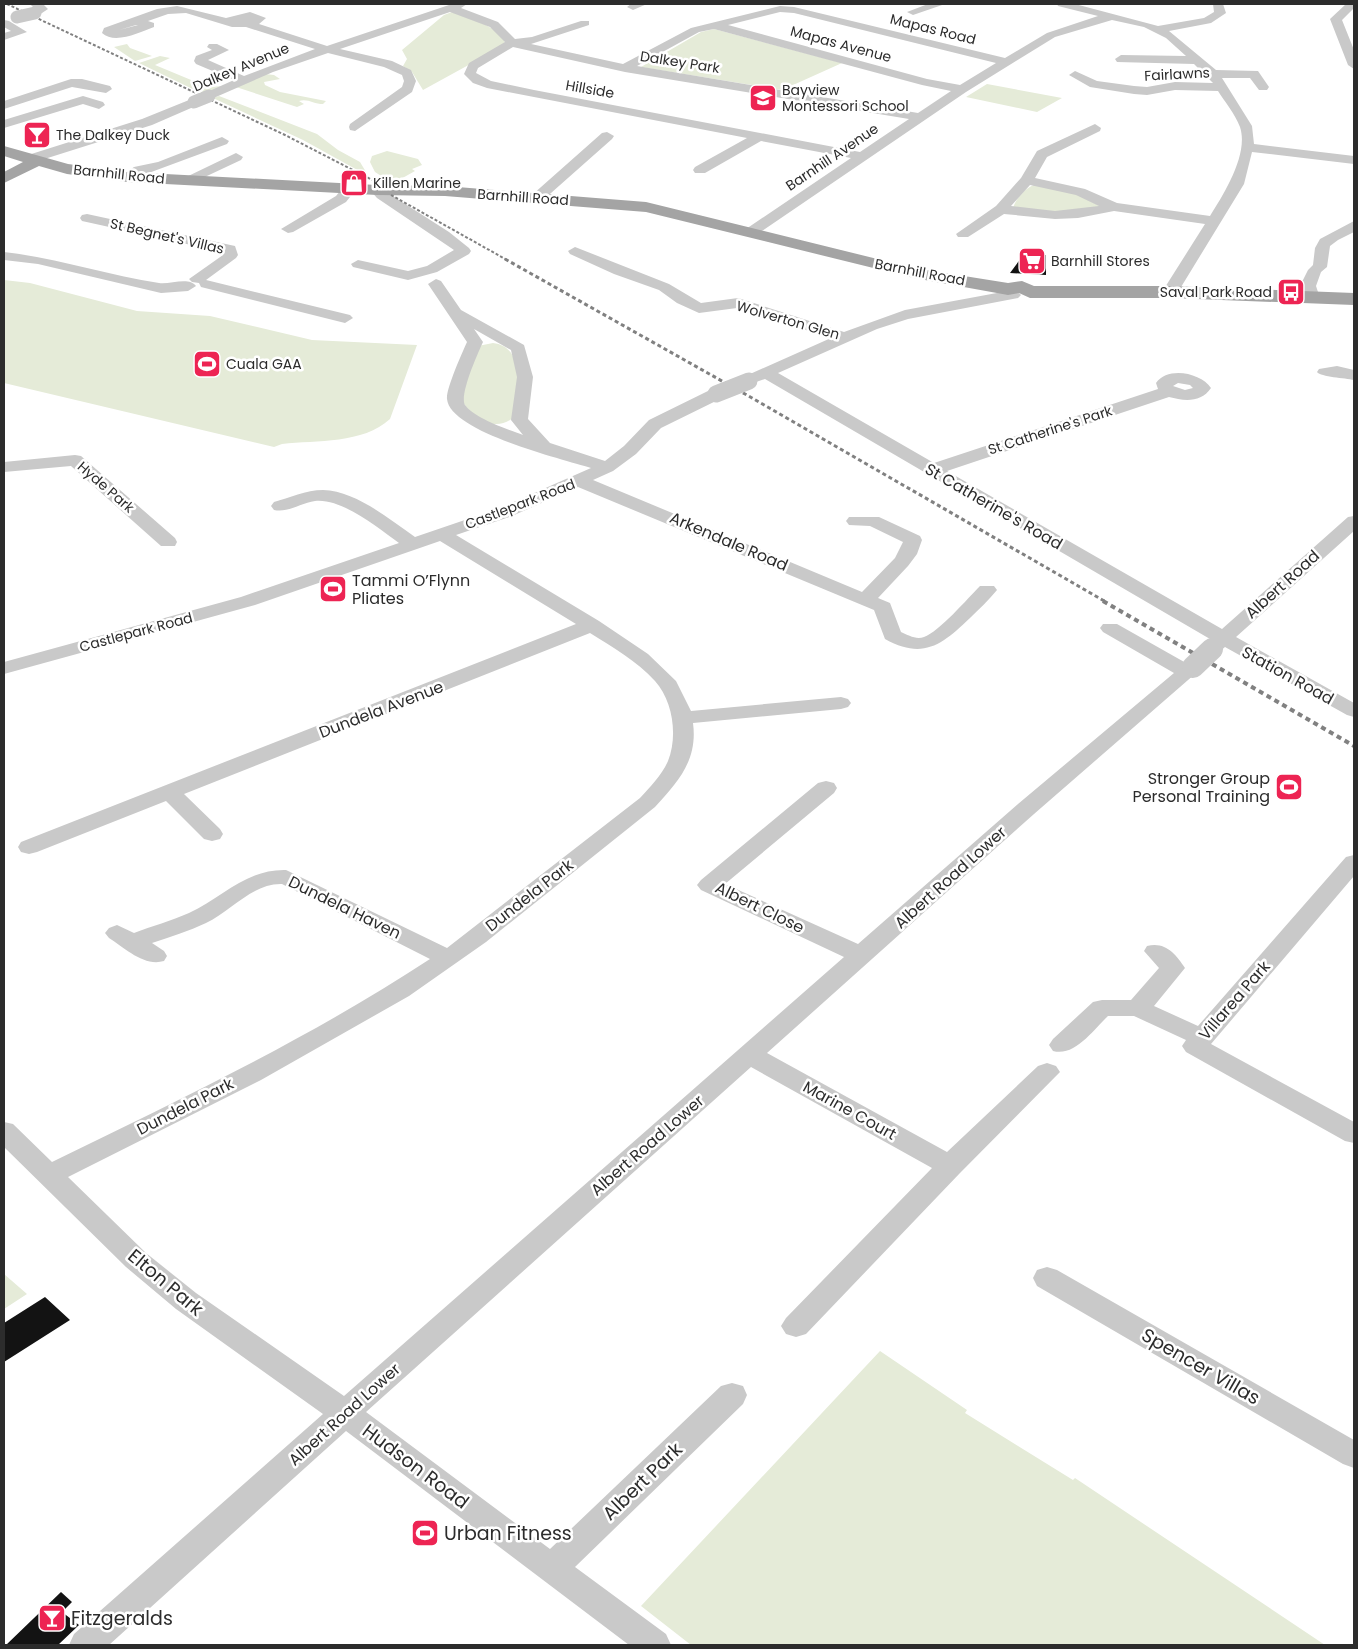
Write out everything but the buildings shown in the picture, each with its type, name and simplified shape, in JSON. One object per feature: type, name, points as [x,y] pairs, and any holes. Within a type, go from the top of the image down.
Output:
[{"type":"main road","name":"Barnhill Road","points":[[4,151],[85,172],[127,177],[377,190],[445,191],[646,207],[914,273],[1017,292],[1170,292],[1354,299]]},
{"type":"main road","points":[[5,178],[34,160]]},
{"type":"street","name":"Dalkey Avenue","points":[[34,160],[131,127],[243,80],[327,49],[463,4]]},
{"type":"street","points":[[913,12],[939,4]]},
{"type":"street","points":[[1062,4],[1111,16],[1158,30],[1170,36],[1212,74],[1246,126],[1248,136],[1247,147],[1237,184],[1170,292]]},
{"type":"street","points":[[1158,30],[1211,19],[1220,13],[1218,4]]},
{"type":"street","points":[[417,5],[446,9],[497,27],[508,36],[511,43],[534,40],[585,24]]},
{"type":"street","points":[[136,21],[175,8],[228,21],[233,24],[246,24],[327,49],[388,64],[404,71],[410,81],[408,89],[355,127]]},
{"type":"street","points":[[1351,8],[1336,19],[1336,24],[1354,65]]},
{"type":"street","points":[[7,24],[35,9]]},
{"type":"street","name":"Mapas Road","points":[[625,68],[694,30],[772,10],[790,10],[1007,62]]},
{"type":"street","name":"Barnhill Avenue","points":[[751,232],[863,157],[918,117],[1051,35],[1111,16]]},
{"type":"street","points":[[7,24],[25,34]]},
{"type":"street","name":"Mapas Avenue","points":[[713,25],[926,82],[962,89]]},
{"type":"street","points":[[277,42],[292,38]]},
{"type":"street","name":"Dalkey Park","points":[[511,43],[625,68],[918,117]]},
{"type":"street","name":"Hillside","points":[[511,43],[503,50],[471,68],[471,76],[487,84],[565,102],[761,136],[863,157]]},
{"type":"street","points":[[213,47],[223,50],[200,59],[200,61],[243,80]]},
{"type":"street","points":[[1121,59],[1198,60]]},
{"type":"street","points":[[1212,74],[1254,74],[1263,87]]},
{"type":"street","name":"Fairlawns","points":[[1075,75],[1094,84],[1147,91],[1175,86],[1222,87]]},
{"type":"street","points":[[47,76],[71,83],[105,87]]},
{"type":"street","points":[[4,105],[71,83]]},
{"type":"street","points":[[12,88],[34,95]]},
{"type":"street","points":[[4,124],[83,100],[99,105]]},
{"type":"street","points":[[963,234],[1001,209],[1026,180],[1042,154],[1095,128]]},
{"type":"street","points":[[537,198],[607,136]]},
{"type":"street","points":[[700,170],[761,136]]},
{"type":"street","points":[[127,177],[139,170],[162,165],[222,141]]},
{"type":"street","points":[[1247,147],[1353,164]]},
{"type":"street","points":[[187,180],[236,157]]},
{"type":"street","points":[[1026,180],[1080,192],[1114,207],[1213,221]]},
{"type":"street","points":[[288,229],[341,199],[350,188]]},
{"type":"street","points":[[358,264],[408,276],[432,269],[464,251],[444,235],[382,196],[377,190]]},
{"type":"street","points":[[1001,209],[1055,215],[1078,214],[1114,207]]},
{"type":"street","name":"St Begnet's Villas","points":[[87,218],[230,249],[231,255],[197,283]]},
{"type":"street","points":[[1312,298],[1308,286],[1316,270],[1320,267],[1323,246],[1326,241],[1348,231],[1354,225]]},
{"type":"street","name":"Wolverton Glen","points":[[575,251],[619,271],[681,291],[699,308],[738,304],[847,338]]},
{"type":"street","name":"St Begnet's Villas","points":[[4,256],[38,260],[161,288],[197,283],[345,318]]},
{"type":"street","points":[[436,284],[475,342]]},
{"type":"street","name":"Castlepark Road","points":[[4,668],[248,601],[506,512],[580,481],[607,467],[630,450],[655,424],[716,394],[871,326],[905,315],[1017,292]]},
{"type":"street","points":[[457,313],[518,348],[525,377],[519,420],[544,448]]},
{"type":"street","points":[[497,336],[475,342],[468,356],[455,398],[458,408],[490,430],[607,467]]},
{"type":"street","points":[[1325,372],[1337,370],[1354,375]]},
{"type":"street","name":"St Catherine's Road","points":[[766,373],[931,470],[1217,644]]},
{"type":"street","name":"St Catherine's Park","points":[[931,470],[1170,391]]},
{"type":"street","points":[[490,430],[519,420]]},
{"type":"street","name":"Hyde Park","points":[[4,467],[76,460],[168,542]]},
{"type":"street","name":"Arkendale Road","points":[[580,481],[871,601]]},
{"type":"street","points":[[280,506],[311,497],[328,496],[342,500],[413,544]]},
{"type":"street","points":[[855,521],[872,522],[913,540],[913,545],[906,557],[871,601],[883,606],[892,635],[901,640],[916,644],[932,642],[987,590]]},
{"type":"street","name":"Albert Road","points":[[1217,644],[1354,521]]},
{"type":"street","name":"Dundela Park","points":[[48,1176],[325,1033],[448,958],[609,835],[660,790],[676,769],[684,748],[683,718],[669,686],[654,670],[592,625],[441,534]]},
{"type":"street","name":"Dundela Avenue","points":[[29,848],[592,625]]},
{"type":"street","points":[[1110,628],[1190,670]]},
{"type":"street","name":"Albert Road Lower","points":[[86,1645],[1026,810],[1190,670],[1217,644]]},
{"type":"street","name":"Station Road","points":[[1217,644],[1354,711]]},
{"type":"street","points":[[683,718],[841,703]]},
{"type":"street","name":"Albert Close","points":[[826,788],[709,885],[863,956]]},
{"type":"street","points":[[170,792],[212,834]]},
{"type":"street","name":"Villarea Park","points":[[1354,862],[1195,1046],[1354,1134]]},
{"type":"street","name":"Dundela Haven","points":[[155,956],[124,937],[198,917],[258,881],[279,876],[286,877],[448,958]]},
{"type":"street","points":[[1138,1008],[1173,968],[1156,951]]},
{"type":"street","points":[[1062,1045],[1102,1008],[1138,1008],[1202,1038]]},
{"type":"street","name":"Marine Court","points":[[750,1055],[950,1166]]},
{"type":"street","points":[[796,1326],[950,1166],[1047,1072]]},
{"type":"street","name":"Elton Park","points":[[4,1131],[136,1260],[186,1301],[345,1413]]},
{"type":"street","name":"Spencer Villas","points":[[1047,1278],[1354,1455]]},
{"type":"street","name":"Albert Park","points":[[553,1567],[732,1395]]},
{"type":"street","name":"Hudson Road","points":[[345,1413],[553,1567],[654,1645]]},
{"type":"green space","points":[[452,12],[492,28],[504,37],[505,45],[423,90],[412,72],[403,66],[407,59],[402,50],[444,15]]},
{"type":"green space","points":[[714,29],[842,63],[782,90],[641,67],[701,32]]},
{"type":"green space","points":[[127,44],[130,48],[152,56],[135,61],[114,47]]},
{"type":"green space","points":[[160,56],[170,58],[155,65],[208,87],[224,86],[203,94],[139,63]]},
{"type":"green space","points":[[265,74],[274,75],[280,79],[264,82],[265,85],[280,92],[326,101],[323,104],[302,100],[299,101],[304,104],[297,107],[236,87]]},
{"type":"green space","points":[[987,84],[1062,98],[1037,112],[966,97]]},
{"type":"green space","points":[[219,96],[317,134],[338,150],[360,162],[366,172],[361,172],[303,140],[213,98]]},
{"type":"green space","points":[[387,151],[418,159],[422,165],[412,169],[415,171],[399,180],[399,185],[391,187],[389,181],[375,172],[370,162],[372,156]]},
{"type":"green space","points":[[1034,185],[1076,194],[1100,206],[1098,208],[1063,213],[1013,209],[1020,195]]},
{"type":"green space","name":"Cuala GAA","points":[[4,280],[30,283],[137,311],[210,316],[312,340],[417,345],[390,419],[379,427],[353,437],[282,444],[274,447],[4,383]]},
{"type":"green space","points":[[493,343],[504,346],[511,353],[517,372],[515,416],[500,424],[492,424],[477,417],[470,412],[461,398],[478,346]]},
{"type":"green space","points":[[4,1274],[27,1294],[4,1309]]},
{"type":"green space","points":[[880,1351],[967,1410],[965,1413],[1073,1480],[1075,1478],[1325,1645],[691,1645],[641,1606]]},
{"type":"railway","points":[[7,4],[285,135],[380,184]]},
{"type":"railway","points":[[391,195],[507,260]]},
{"type":"railway","points":[[505,259],[745,394],[1106,602]]},
{"type":"railway","points":[[1103,601],[1354,746]]},
{"type":"place","name":"Bayview Montessori School","points":[[763,98]]},
{"type":"place","name":"The Dalkey Duck","points":[[37,135]]},
{"type":"place","name":"Killen Marine","points":[[354,183]]},
{"type":"place","name":"Barnhill Stores","points":[[1032,261]]},
{"type":"place","name":"Saval Park Road","points":[[1291,292]]},
{"type":"place","name":"Cuala GAA","points":[[207,364]]},
{"type":"place","name":"Tammi O’Flynn Pliates","points":[[333,589]]},
{"type":"place","name":"Stronger Group Personal Training","points":[[1289,787]]},
{"type":"place","name":"Urban Fitness","points":[[425,1533]]},
{"type":"place","name":"Fitzgeralds","points":[[52,1618]]}]
